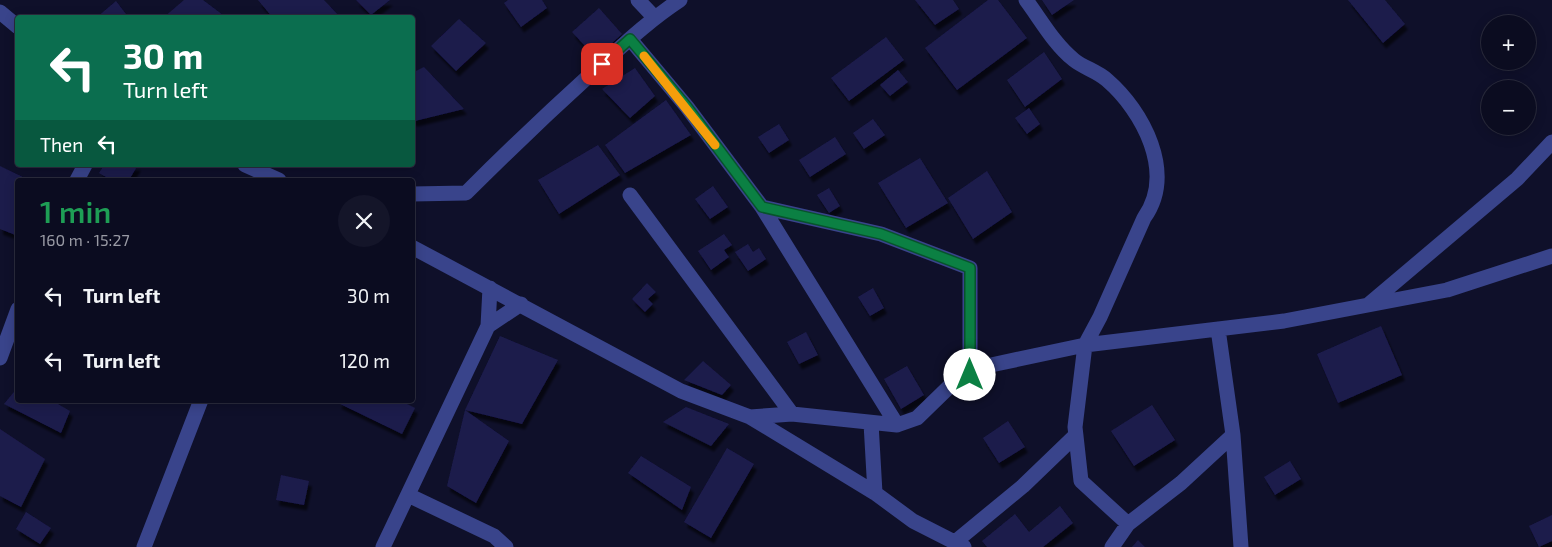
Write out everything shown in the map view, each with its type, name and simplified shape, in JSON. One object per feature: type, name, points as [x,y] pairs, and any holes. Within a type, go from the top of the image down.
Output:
[{"type":"street","points":[[638,0],[654,18]]},
{"type":"street","points":[[415,194],[466,193],[521,137],[654,18],[680,0]]},
{"type":"street","points":[[1026,0],[1054,39],[1074,60],[1105,78],[1130,102],[1146,130],[1158,176],[1151,208],[1144,218],[1104,310],[1085,345],[1076,436],[1081,481],[1128,524]]},
{"type":"street","points":[[0,12],[15,24]]},
{"type":"street","points":[[630,39],[687,107],[762,207],[897,425]]},
{"type":"street","points":[[1368,306],[1517,179],[1552,142]]},
{"type":"street","points":[[250,167],[274,178]]},
{"type":"street","points":[[630,195],[792,414]]},
{"type":"street","points":[[762,207],[881,234],[970,268],[970,375]]},
{"type":"street","points":[[415,249],[681,391],[750,417],[875,493],[913,521],[959,544],[1076,436]]},
{"type":"street","points":[[750,417],[792,414],[897,425],[918,418],[953,383],[990,365],[1085,345],[1284,321],[1368,306],[1447,290],[1552,256]]},
{"type":"street","points":[[383,547],[488,326],[490,288]]},
{"type":"street","points":[[488,326],[521,304]]},
{"type":"street","points":[[0,358],[15,318]]},
{"type":"street","points":[[1218,329],[1233,435],[1241,547]]},
{"type":"street","points":[[144,547],[200,403]]},
{"type":"street","points":[[871,423],[875,493]]},
{"type":"street","points":[[1112,547],[1128,524],[1181,483],[1233,435]]},
{"type":"street","points":[[408,494],[494,536],[506,547]]},
{"type":"building","points":[[184,0],[203,0],[223,15],[166,15]]},
{"type":"building","points":[[258,0],[324,0],[338,15],[270,15]]},
{"type":"building","points":[[356,0],[390,0],[371,15]]},
{"type":"building","points":[[508,0],[542,0],[547,8],[521,27],[504,3]]},
{"type":"building","points":[[915,0],[953,0],[959,9],[935,25]]},
{"type":"building","points":[[988,0],[998,0],[1027,38],[957,90],[925,48]]},
{"type":"building","points":[[1042,0],[1074,0],[1052,15]]},
{"type":"building","points":[[1348,0],[1385,0],[1405,24],[1383,43]]},
{"type":"building","points":[[116,1],[127,15],[100,15]]},
{"type":"building","points":[[599,8],[622,34],[596,58],[572,32]]},
{"type":"building","points":[[459,19],[486,43],[456,71],[431,46]]},
{"type":"building","points":[[886,37],[904,60],[849,101],[831,78]]},
{"type":"building","points":[[1044,52],[1062,79],[1025,107],[1007,80]]},
{"type":"building","points":[[424,67],[464,109],[415,121],[415,72]]},
{"type":"building","points":[[635,68],[655,96],[630,118],[602,89]]},
{"type":"building","points":[[898,70],[908,82],[890,96],[880,85]]},
{"type":"building","points":[[666,100],[691,135],[625,173],[605,145]]},
{"type":"building","points":[[1029,108],[1040,124],[1027,134],[1015,118]]},
{"type":"building","points":[[873,119],[885,135],[864,149],[853,133]]},
{"type":"building","points":[[779,124],[789,140],[769,153],[758,137]]},
{"type":"building","points":[[835,137],[846,154],[810,177],[799,160]]},
{"type":"building","points":[[598,145],[620,175],[559,214],[538,180]]},
{"type":"building","points":[[920,158],[948,203],[906,228],[878,183]]},
{"type":"building","points":[[0,166],[25,178],[15,178],[15,235],[0,229]]},
{"type":"building","points":[[103,167],[137,167],[130,178],[108,178],[99,173]]},
{"type":"building","points":[[987,171],[1012,212],[973,239],[948,198]]},
{"type":"building","points":[[713,186],[728,207],[710,219],[695,199]]},
{"type":"building","points":[[829,188],[840,206],[829,213],[817,195]]},
{"type":"building","points":[[724,234],[732,245],[724,250],[729,257],[711,270],[698,251]]},
{"type":"building","points":[[748,244],[753,252],[759,248],[766,259],[748,271],[735,252]]},
{"type":"building","points":[[647,283],[656,292],[648,299],[653,304],[645,312],[632,299]]},
{"type":"building","points":[[873,288],[884,308],[870,316],[858,297]]},
{"type":"building","points":[[1381,326],[1402,375],[1338,403],[1317,354]]},
{"type":"building","points":[[806,332],[818,355],[799,364],[787,342]]},
{"type":"building","points":[[500,336],[558,360],[522,424],[465,410]]},
{"type":"building","points":[[703,361],[731,385],[722,395],[684,380]]},
{"type":"building","points":[[907,366],[924,395],[901,409],[884,379]]},
{"type":"building","points":[[15,391],[15,403],[56,403],[70,411],[61,433],[4,404]]},
{"type":"building","points":[[338,403],[405,403],[415,408],[402,434]]},
{"type":"building","points":[[1152,405],[1175,440],[1134,466],[1111,431]]},
{"type":"building","points":[[686,407],[729,424],[711,446],[663,422]]},
{"type":"building","points":[[465,410],[509,441],[476,503],[447,486]]},
{"type":"building","points":[[1008,421],[1025,447],[999,463],[983,438]]},
{"type":"building","points":[[0,429],[45,459],[21,507],[0,496]]},
{"type":"building","points":[[727,448],[754,464],[711,538],[684,522]]},
{"type":"building","points":[[641,456],[691,487],[682,510],[628,473]]},
{"type":"building","points":[[1290,461],[1301,479],[1275,495],[1264,477]]},
{"type":"building","points":[[281,475],[309,481],[304,505],[276,500]]},
{"type":"building","points":[[1060,506],[1073,523],[1043,547],[987,547],[982,541],[1015,514],[1029,532]]},
{"type":"building","points":[[26,512],[51,528],[40,544],[16,529]]},
{"type":"building","points":[[1552,515],[1552,541],[1539,547],[1529,526]]},
{"type":"building","points":[[1138,540],[1145,547],[1132,547]]},
{"type":"slow traffic","points":[[644,56],[687,107],[715,145]]},
{"type":"route","points":[[602,64],[630,39],[687,107],[762,207],[881,234],[970,268],[970,375]]}]
